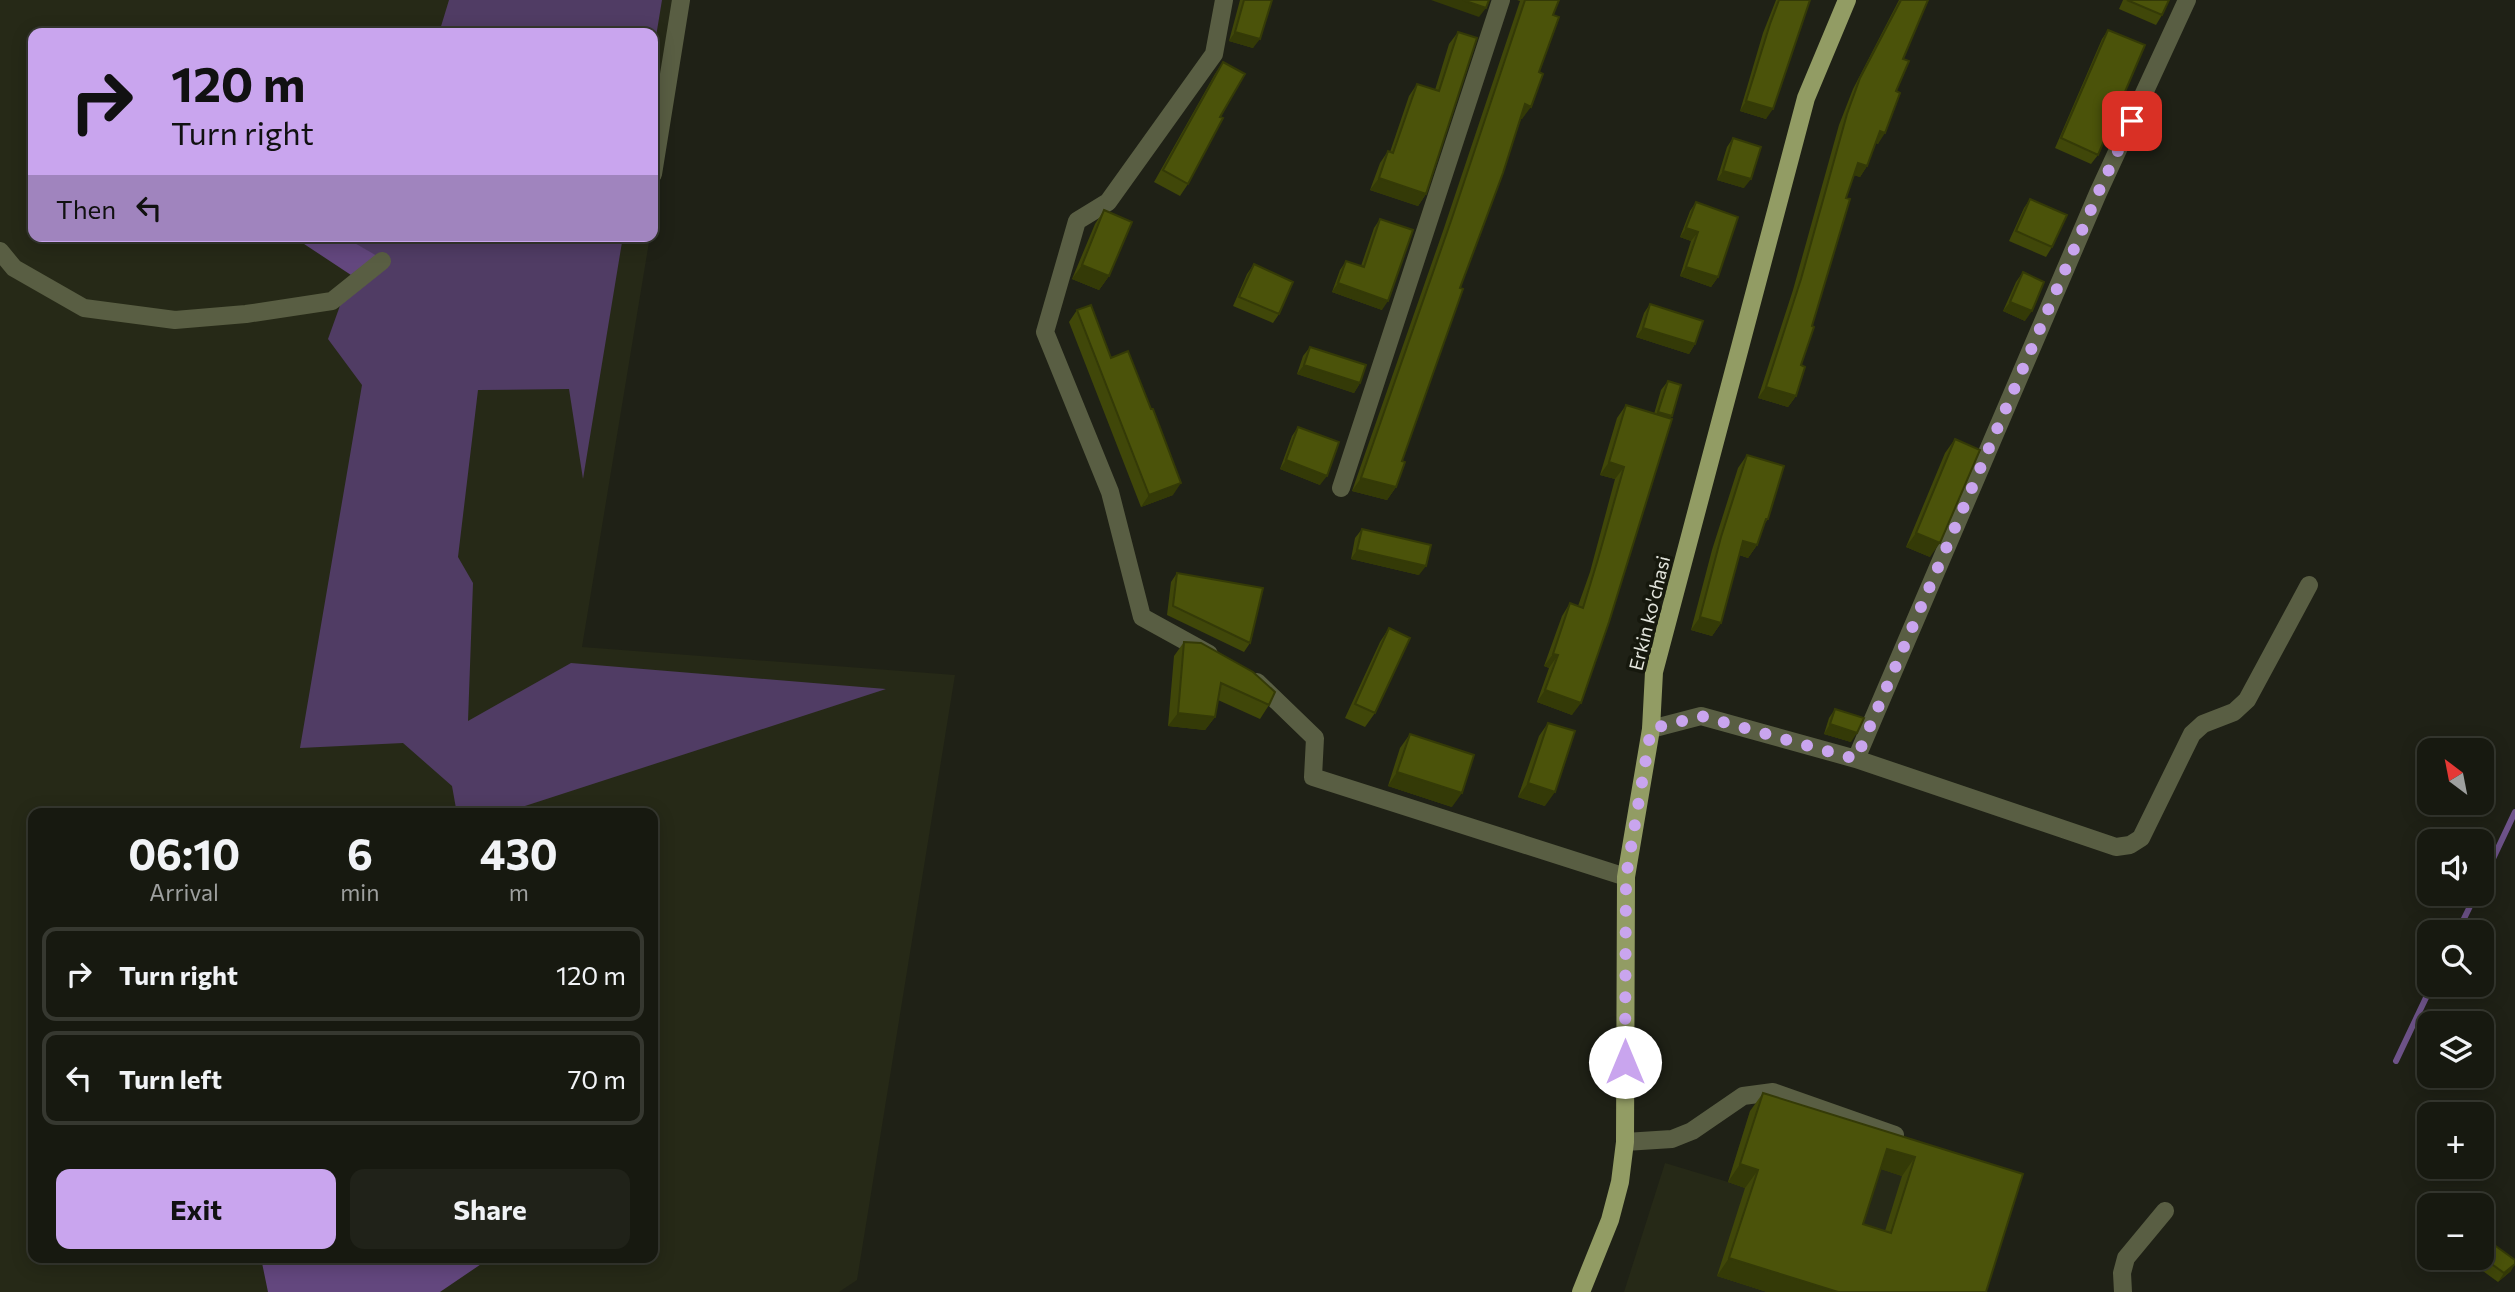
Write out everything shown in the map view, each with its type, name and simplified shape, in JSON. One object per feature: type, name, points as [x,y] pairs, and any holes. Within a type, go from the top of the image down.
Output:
[{"type":"main road","name":"Erkin ko'chasi","points":[[1581,1292],[1613,1207],[1620,1182],[1625,1142],[1626,877],[1651,729],[1654,672],[1806,98],[1847,0]]},
{"type":"street","points":[[658,143],[681,0]]},
{"type":"street","points":[[1224,0],[1214,54],[1108,202],[1077,221],[1045,332],[1110,492],[1142,617],[1250,676],[1315,738],[1313,777],[1626,877]]},
{"type":"street","points":[[1341,488],[1501,0]]},
{"type":"street","points":[[1856,759],[2098,193],[2187,0]]},
{"type":"street","points":[[0,251],[14,268],[84,308],[175,320],[246,314],[332,301],[382,261]]},
{"type":"street","points":[[1651,729],[1701,716],[1856,759],[2116,847],[2130,845],[2141,838],[2192,734],[2203,724],[2234,712],[2247,700],[2309,585]]},
{"type":"street","points":[[1625,1142],[1672,1139],[1692,1131],[1743,1096],[1773,1091],[1909,1140]]},
{"type":"street","points":[[2123,1292],[2122,1273],[2126,1258],[2165,1211]]},
{"type":"shaded area","points":[[0,0],[688,0],[658,187],[658,28],[28,28],[28,242],[649,242],[582,647],[955,675],[857,1280],[839,1292],[0,1292]]},
{"type":"shaded area","points":[[449,0],[662,0],[657,28],[441,28]]},
{"type":"shaded area","points":[[301,242],[353,242],[377,256],[351,275]]},
{"type":"shaded area","points":[[353,242],[622,242],[583,479],[569,389],[478,390],[458,557],[473,583],[468,721],[571,663],[886,689],[519,808],[456,808],[452,786],[403,743],[300,748],[362,385],[328,339],[351,275],[377,257]]},
{"type":"shaded area","points":[[1750,1111],[2011,1192],[1979,1292],[1624,1292],[1665,1163],[1728,1182]]},
{"type":"shaded area","points":[[262,1263],[483,1263],[440,1292],[268,1292]]},
{"type":"building","points":[[1244,0],[1272,0],[1260,39],[1235,32]]},
{"type":"building","points":[[1463,0],[1489,0],[1486,8]]},
{"type":"building","points":[[1525,0],[1559,0],[1553,15],[1559,17],[1539,72],[1543,74],[1531,107],[1525,104],[1503,173],[1460,288],[1463,289],[1402,461],[1405,462],[1396,487],[1361,478],[1452,218]]},
{"type":"building","points":[[1779,0],[1810,0],[1773,109],[1746,101]]},
{"type":"building","points":[[1901,0],[1928,0],[1903,59],[1909,61],[1896,91],[1900,93],[1885,133],[1880,131],[1867,166],[1858,163],[1846,198],[1850,199],[1801,365],[1805,367],[1796,396],[1766,387],[1801,279],[1847,114],[1860,78]]},
{"type":"building","points":[[2127,0],[2169,0],[2162,15]]},
{"type":"building","points":[[2108,30],[2145,45],[2098,155],[2061,138]]},
{"type":"building","points":[[1458,32],[1477,38],[1426,194],[1379,178],[1388,151],[1393,153],[1417,84],[1439,91]]},
{"type":"building","points":[[1223,62],[1245,74],[1220,117],[1223,118],[1188,184],[1163,170]]},
{"type":"building","points":[[1733,138],[1761,147],[1751,179],[1723,171]]},
{"type":"building","points":[[2030,199],[2067,215],[2052,247],[2016,231]]},
{"type":"building","points":[[1696,202],[1738,217],[1718,277],[1686,267],[1698,232],[1686,228]]},
{"type":"building","points":[[1104,210],[1132,222],[1109,276],[1082,265]]},
{"type":"building","points":[[1380,219],[1413,230],[1388,301],[1338,283],[1346,261],[1364,267]]},
{"type":"building","points":[[1254,264],[1293,282],[1279,314],[1239,297]]},
{"type":"building","points":[[2023,272],[2044,282],[2032,311],[2010,302]]},
{"type":"building","points":[[1650,304],[1703,321],[1695,344],[1643,328]]},
{"type":"building","points":[[1091,305],[1111,358],[1128,351],[1181,483],[1149,495],[1077,310]]},
{"type":"building","points":[[1310,347],[1366,365],[1360,383],[1304,365]]},
{"type":"building","points":[[1668,381],[1681,385],[1672,416],[1658,412]]},
{"type":"building","points":[[1626,405],[1672,419],[1581,703],[1545,690],[1558,655],[1553,654],[1570,603],[1583,608],[1598,559],[1624,467],[1609,462]]},
{"type":"building","points":[[1298,427],[1339,442],[1327,476],[1286,460]]},
{"type":"building","points":[[1955,439],[1980,450],[1940,543],[1916,533]]},
{"type":"building","points":[[1747,455],[1784,466],[1757,545],[1743,541],[1721,623],[1700,617],[1721,537]]},
{"type":"building","points":[[1362,529],[1431,545],[1426,566],[1357,550]]},
{"type":"building","points":[[1177,573],[1263,588],[1250,643],[1173,606]]},
{"type":"building","points":[[1389,628],[1410,638],[1375,713],[1355,704]]},
{"type":"building","points":[[1184,642],[1201,643],[1253,672],[1275,692],[1269,705],[1221,683],[1215,717],[1178,713]]},
{"type":"building","points":[[1835,709],[1864,718],[1857,733],[1830,724]]},
{"type":"building","points":[[1548,723],[1575,731],[1555,792],[1528,783]]},
{"type":"building","points":[[1410,734],[1474,755],[1462,793],[1397,772]]},
{"type":"building","points":[[1763,1093],[2023,1174],[1986,1292],[1838,1292],[1729,1258],[1758,1170],[1740,1164]],"holes":[[[1887,1149],[1915,1157],[1891,1233],[1863,1224]]]},
{"type":"building","points":[[2494,1245],[2515,1260],[2515,1264],[2504,1273],[2494,1266]]},
{"type":"waterway","points":[[2494,857],[2515,812]]},
{"type":"waterway","points":[[2463,920],[2470,906]]},
{"type":"waterway","points":[[2396,1061],[2426,997]]},
{"type":"route","points":[[1625,1062],[1626,877],[1651,729],[1701,716],[1856,759],[2098,193],[2132,121]]}]
